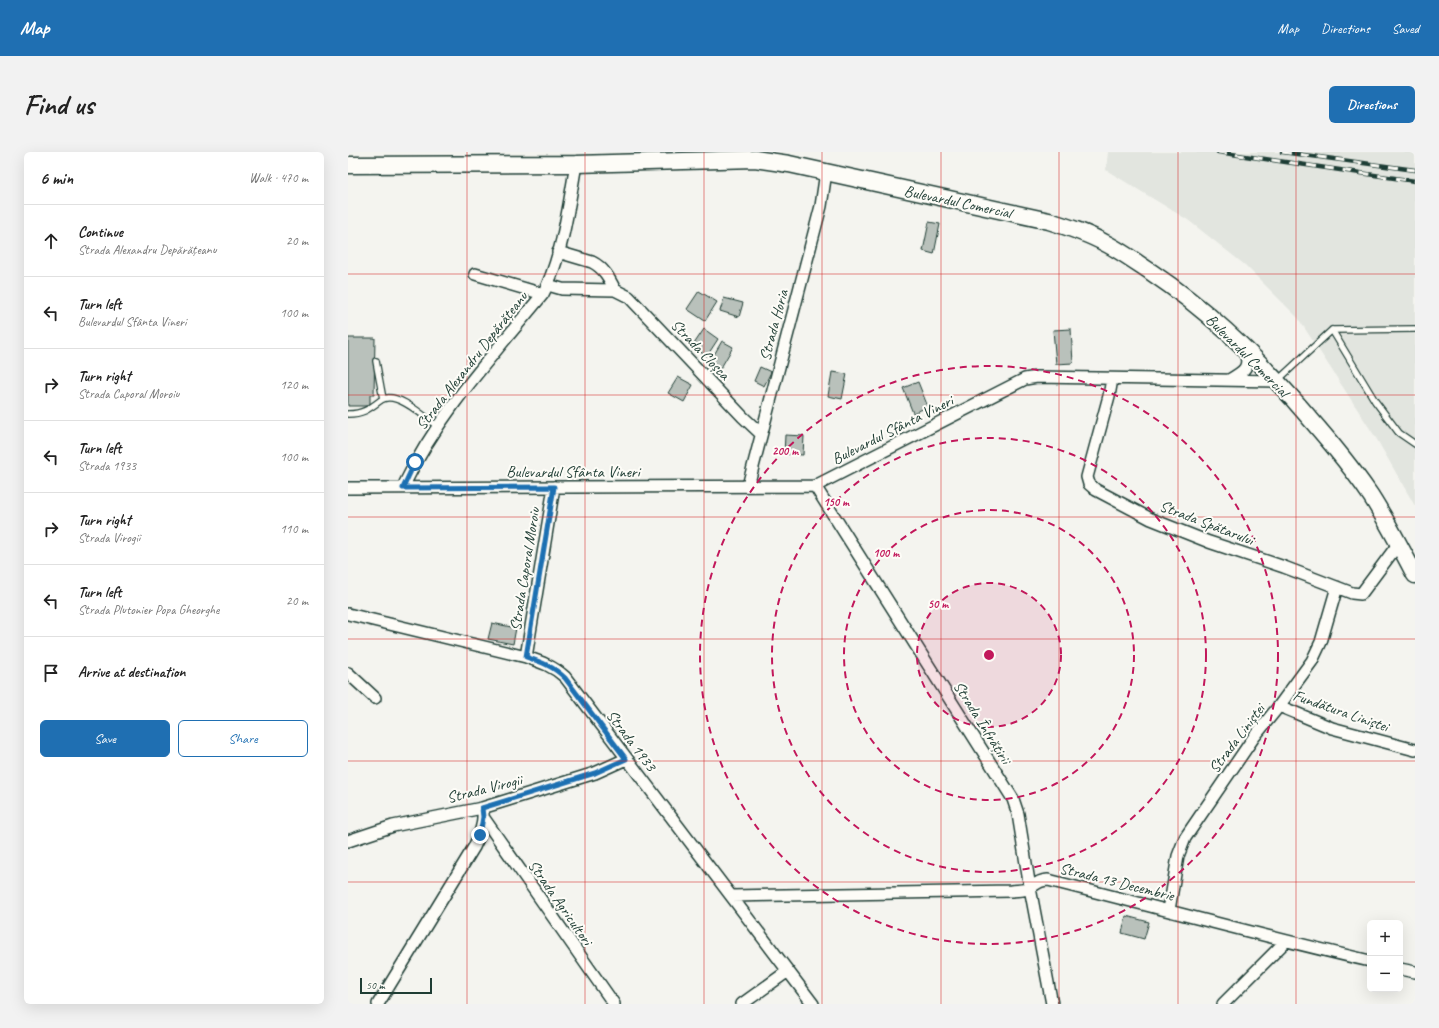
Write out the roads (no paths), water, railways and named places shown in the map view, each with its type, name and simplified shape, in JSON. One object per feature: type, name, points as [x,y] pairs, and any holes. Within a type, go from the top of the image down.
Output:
[{"type":"main road","name":"Bulevardul Comercial","points":[[348,165],[576,164],[755,159],[789,164],[1049,221],[1078,230],[1105,242],[1172,286],[1205,311],[1243,346],[1277,382],[1341,456],[1370,495],[1399,543],[1415,575]]},
{"type":"street","name":"Strada Alexandru Depărățeanu","points":[[403,488],[415,462],[437,426],[469,382],[545,289],[558,252],[571,195],[576,164]]},
{"type":"street","name":"Strada Horia","points":[[748,486],[821,206],[826,172]]},
{"type":"street","points":[[558,252],[597,264],[608,276],[615,290]]},
{"type":"street","name":"Strada Alexandru Depărățeanu","points":[[475,274],[545,289]]},
{"type":"street","name":"Strada Cloșca","points":[[545,289],[615,290],[629,297],[738,412],[761,434]]},
{"type":"street","points":[[1228,380],[1240,374],[1245,368],[1248,359],[1243,346]]},
{"type":"street","name":"Bulevardul Sfânta Vineri","points":[[348,488],[815,486],[1025,379],[1037,377],[1277,382]]},
{"type":"street","name":"Strada Spătarului","points":[[1112,379],[1109,396],[1087,476],[1089,484],[1096,490],[1151,519],[1209,542],[1284,567],[1352,593],[1361,594],[1399,543]]},
{"type":"street","name":"Strada Înfrățirii","points":[[815,486],[1013,800],[1018,814],[1030,888],[1052,1004]]},
{"type":"street","name":"Strada Caporal Moroiu","points":[[526,657],[554,487]]},
{"type":"street","name":"Strada Liniștei","points":[[1169,910],[1178,856],[1185,838],[1242,755],[1280,706],[1312,661],[1321,642],[1337,587]]},
{"type":"street","name":"Strada 1933","points":[[348,614],[526,657],[556,669],[565,678],[813,1004]]},
{"type":"street","points":[[348,673],[376,698]]},
{"type":"street","name":"Fundătura Liniștei","points":[[1280,706],[1332,728],[1415,750]]},
{"type":"street","name":"Strada Virogii","points":[[348,841],[393,826],[483,812],[595,773],[626,759]]},
{"type":"street","points":[[378,1004],[474,847],[480,835],[483,812]]},
{"type":"street","name":"Strada Agricultori","points":[[483,812],[614,1004]]},
{"type":"street","name":"Strada 13 Decembrie","points":[[732,896],[1010,891],[1030,888],[1036,883],[1048,880],[1367,960]]},
{"type":"street","points":[[1223,1004],[1286,941]]},
{"type":"street","points":[[1403,969],[1415,972]]},
{"type":"street","points":[[742,1004],[788,971]]},
{"type":"lane","points":[[1277,382],[1332,330],[1415,329]]},
{"type":"lane","points":[[1332,330],[1375,401],[1399,433],[1415,444]]},
{"type":"lane","points":[[376,361],[383,399]]},
{"type":"lane","points":[[348,414],[359,414],[375,406],[383,399],[392,398],[400,400],[437,426]]},
{"type":"railway","points":[[1218,152],[1415,181]]},
{"type":"railway","points":[[1282,152],[1415,170]]}]
